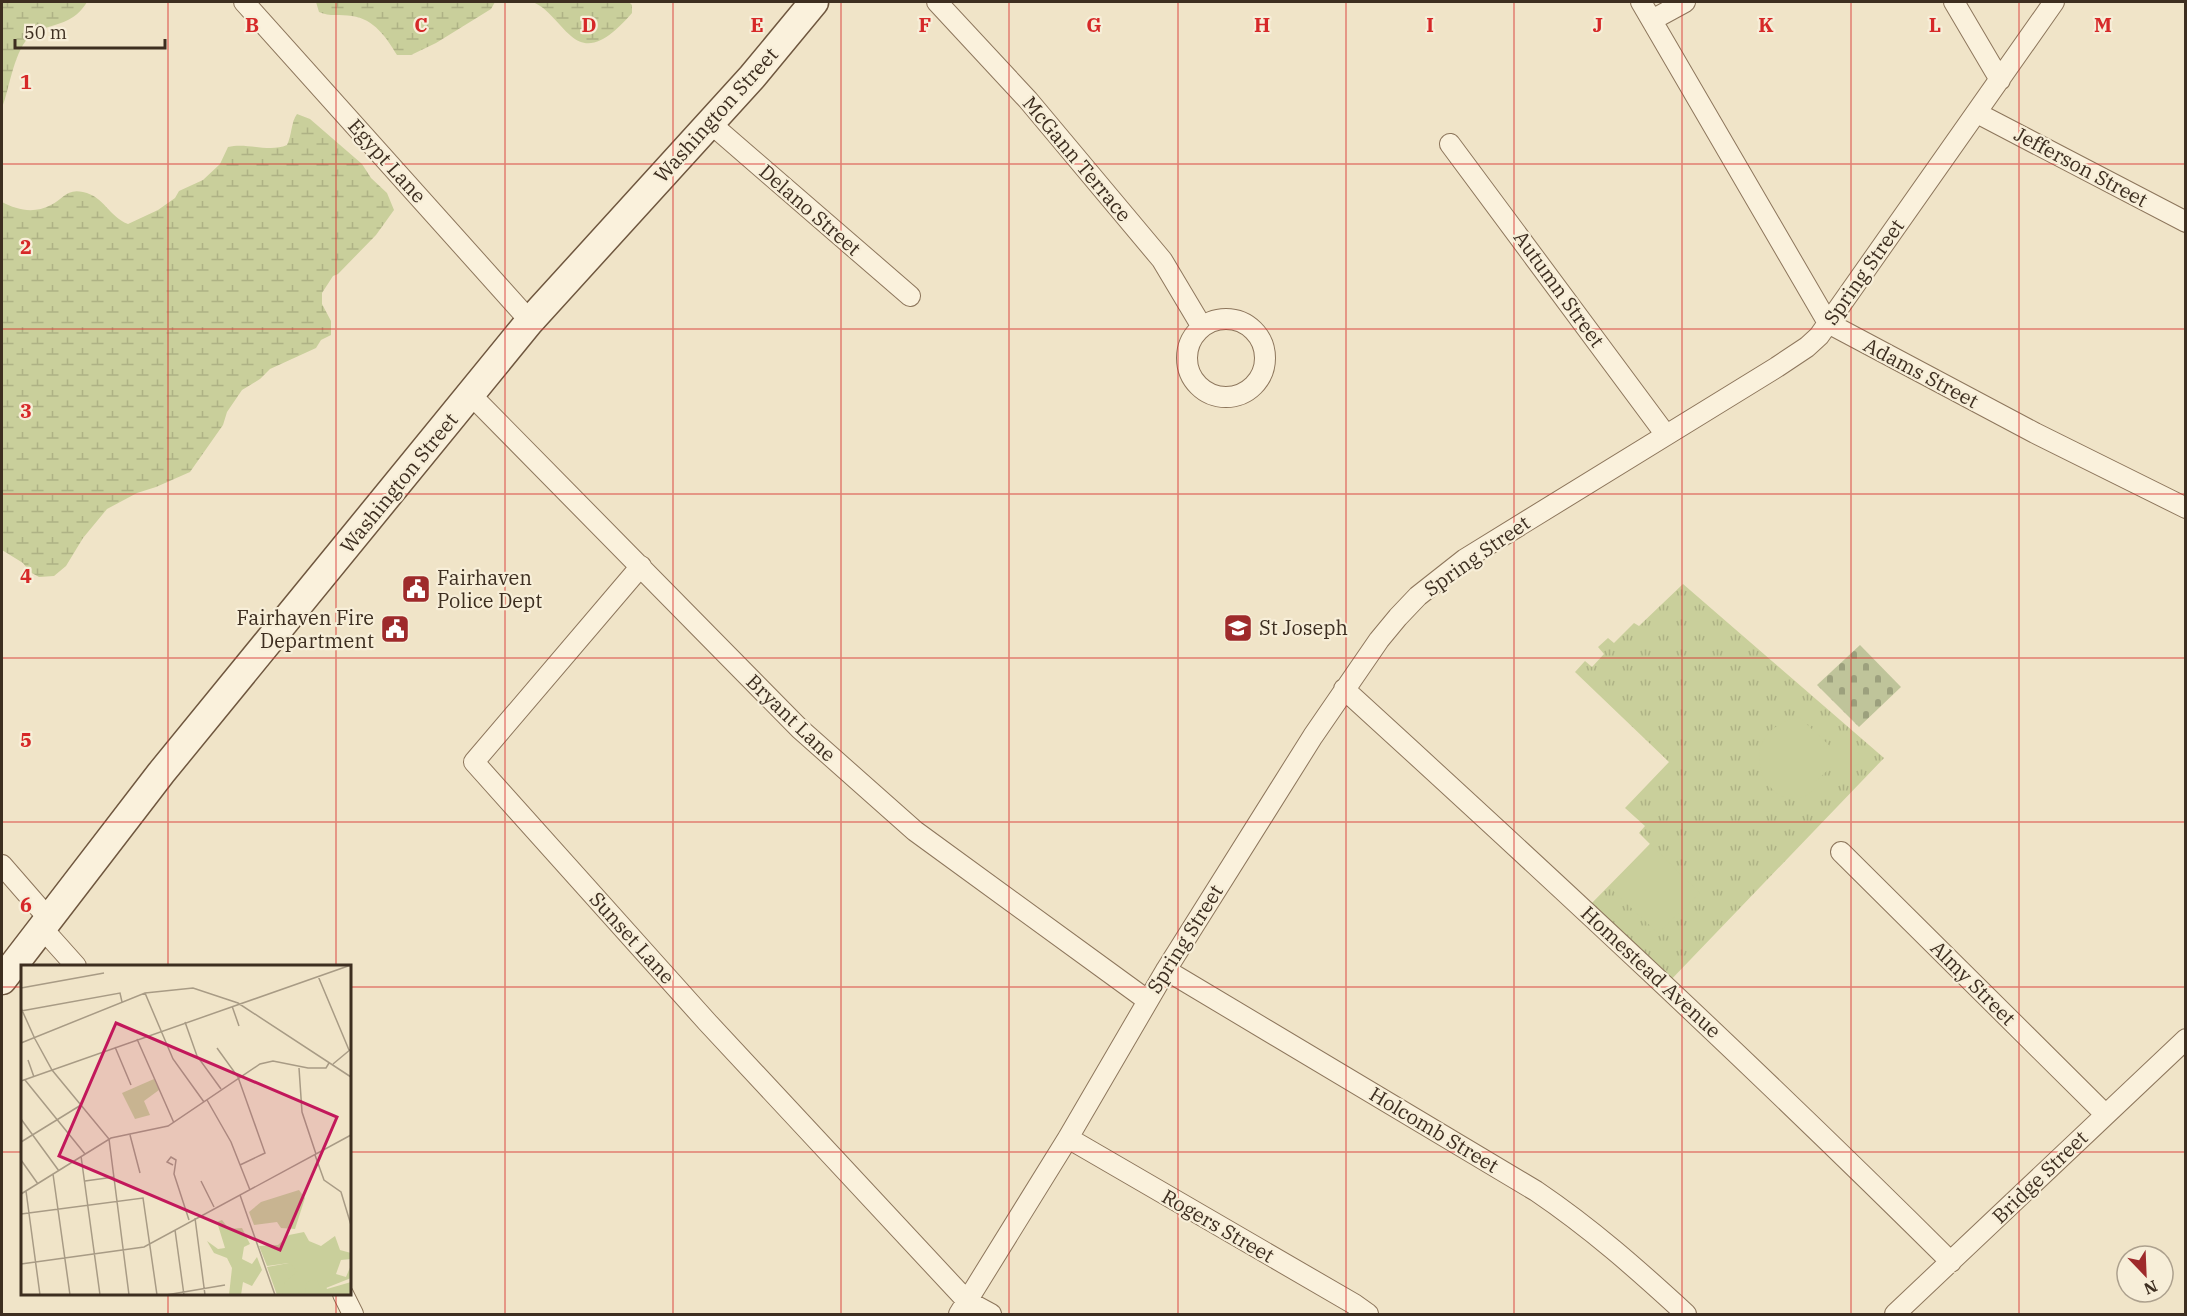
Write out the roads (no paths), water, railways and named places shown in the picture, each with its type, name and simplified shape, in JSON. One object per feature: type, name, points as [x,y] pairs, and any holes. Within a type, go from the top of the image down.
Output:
[{"type":"main road","name":"Washington Street","points":[[2,980],[161,773],[530,321],[752,77],[814,2]]},
{"type":"street","name":"Egypt Lane","points":[[244,2],[530,321]]},
{"type":"street","name":"McGann Terrace","points":[[937,2],[1028,100],[1162,260],[1202,327]]},
{"type":"street","points":[[1641,2],[1828,323]]},
{"type":"street","points":[[1652,20],[1685,2]]},
{"type":"street","points":[[1954,2],[2000,80]]},
{"type":"street","name":"Spring Street","points":[[963,1308],[1068,1138],[1147,1000],[1296,762],[1344,689],[1398,617],[1418,596],[1494,541],[1795,356],[1819,336],[2054,2]]},
{"type":"street","name":"Jefferson Street","points":[[1977,113],[2186,222]]},
{"type":"street","name":"Delano Street","points":[[710,123],[910,296]]},
{"type":"street","name":"Autumn Street","points":[[1450,144],[1666,435]]},
{"type":"street","points":[[1226,319],[1239,321],[1250,327],[1259,337],[1264,349],[1265,361],[1262,374],[1245,393],[1232,397],[1219,397],[1207,393],[1189,374],[1186,361],[1190,342],[1202,327],[1213,321],[1226,319]]},
{"type":"street","name":"Adams Street","points":[[1828,323],[2036,434],[2186,508]]},
{"type":"street","name":"Bryant Lane","points":[[471,395],[800,729],[915,831],[1147,1000]]},
{"type":"street","name":"Sunset Lane","points":[[641,566],[474,762],[963,1308]]},
{"type":"street","name":"Homestead Avenue","points":[[1344,689],[1665,985],[1830,1142],[1951,1262]]},
{"type":"street","name":"Almy Street","points":[[1841,852],[2105,1114]]},
{"type":"street","points":[[2,865],[75,965]]},
{"type":"street","name":"Holcomb Street","points":[[1166,970],[1577,1218],[1613,1247],[1686,1314]]},
{"type":"street","name":"Bridge Street","points":[[1895,1314],[2186,1039]]},
{"type":"street","name":"Rogers Street","points":[[1068,1138],[1368,1314]]},
{"type":"street","points":[[344,1295],[353,1314]]},
{"type":"street","points":[[963,1308],[991,1314]]},
{"type":"place","name":"Fairhaven Police Dept","points":[[416,589]]},
{"type":"place","name":"St Joseph","points":[[1238,628]]},
{"type":"place","name":"Fairhaven Fire Department","points":[[395,629]]}]
